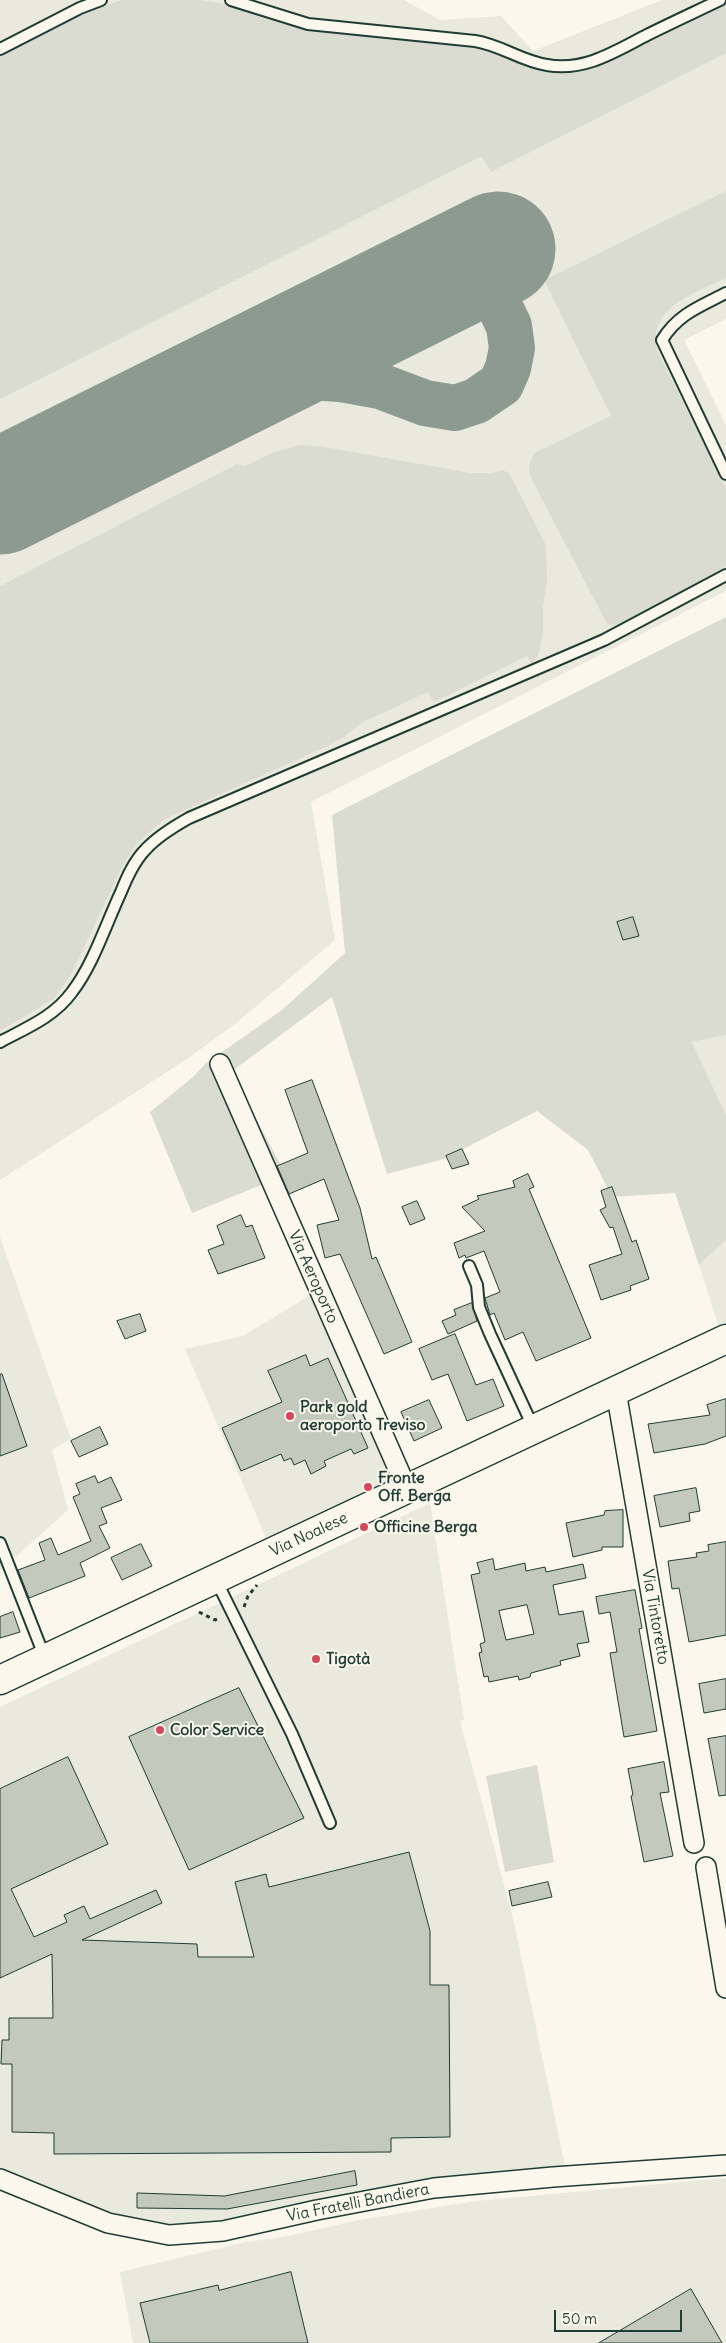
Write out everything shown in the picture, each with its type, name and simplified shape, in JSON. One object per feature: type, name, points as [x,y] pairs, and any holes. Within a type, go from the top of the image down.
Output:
[{"type":"main road","name":"Via Noalese","points":[[0,1680],[726,1339]]},
{"type":"street","name":"Via Aeroporto","points":[[220,1064],[406,1489]]},
{"type":"street","name":"Via Tintoretto","points":[[616,1391],[694,1842]]},
{"type":"street","points":[[706,1867],[726,1988]]},
{"type":"street","name":"Via Fratelli Bandiera","points":[[0,2179],[108,2223],[169,2235],[223,2231],[317,2210],[434,2188],[553,2177],[726,2165]]},
{"type":"lane","points":[[0,49],[80,8],[101,0]]},
{"type":"lane","points":[[231,0],[308,24],[476,40],[493,44],[531,62],[549,66],[569,66],[596,60],[720,0]]},
{"type":"lane","points":[[726,293],[682,315],[671,324],[662,340],[726,474]]},
{"type":"lane","points":[[0,1042],[43,1019],[72,992],[83,973],[130,871],[144,850],[163,834],[189,818],[604,640],[726,575]]},
{"type":"lane","points":[[469,1266],[477,1285],[479,1307],[535,1430]]},
{"type":"lane","points":[[0,1543],[45,1659]]},
{"type":"lane","points":[[215,1579],[292,1734],[330,1823]]},
{"type":"shaded area","points":[[0,0],[404,0],[440,20],[501,16],[533,51],[662,0],[726,0],[726,319],[684,340],[726,425],[726,591],[311,802],[335,940],[235,1024],[190,1057],[0,1180]]},
{"type":"shaded area","points":[[121,0],[200,0],[232,5],[307,27],[502,48],[529,67],[565,74],[588,69],[726,2],[726,53],[491,172],[482,157],[478,158],[0,399],[0,54],[51,27]]},
{"type":"shaded area","points":[[726,191],[726,278],[688,296],[676,304],[667,312],[660,323],[656,335],[657,350],[726,489],[726,566],[624,623],[610,625],[606,622],[530,476],[529,466],[534,453],[611,416],[544,280]]},
{"type":"shaded area","points":[[301,445],[324,447],[471,473],[492,473],[502,470],[509,473],[545,543],[547,582],[543,606],[543,633],[538,656],[532,665],[527,656],[434,702],[428,692],[361,723],[344,737],[326,747],[165,819],[135,846],[122,867],[72,973],[54,999],[0,1031],[0,586],[237,464],[245,466],[274,452]]},
{"type":"shaded area","points":[[726,617],[726,1035],[692,1042],[726,1115],[726,1240],[699,1265],[675,1193],[612,1197],[588,1150],[537,1111],[444,1159],[387,1174],[332,997],[231,1072],[286,1175],[192,1213],[150,1112],[193,1077],[205,1064],[282,1010],[345,953],[332,815]]},
{"type":"shaded area","points":[[726,1035],[726,1115],[692,1042]]},
{"type":"shaded area","points":[[0,1237],[71,1439],[52,1450],[68,1510],[0,1571]]},
{"type":"shaded area","points":[[726,1240],[726,1323],[719,1327],[699,1265]]},
{"type":"shaded area","points":[[322,1288],[411,1473],[267,1540],[185,1349],[243,1336]]},
{"type":"shaded area","points":[[430,1503],[464,1720],[460,1721],[513,1918],[565,2166],[473,2176],[206,2223],[121,2224],[0,2183],[0,1707]]},
{"type":"shaded area","points":[[537,1765],[554,1862],[505,1872],[486,1776]]},
{"type":"shaded area","points":[[726,2178],[726,2343],[133,2343],[120,2272],[246,2242],[284,2237],[359,2220],[476,2201]]},
{"type":"building","points":[[633,917],[639,936],[623,940],[617,922]]},
{"type":"building","points":[[312,1080],[360,1208],[372,1259],[376,1257],[412,1342],[384,1354],[340,1254],[325,1258],[317,1225],[339,1220],[324,1179],[289,1194],[277,1166],[308,1153],[285,1090]]},
{"type":"building","points":[[462,1149],[469,1164],[452,1169],[446,1156]]},
{"type":"building","points":[[528,1174],[534,1187],[529,1189],[591,1338],[536,1361],[523,1332],[505,1340],[494,1313],[490,1315],[485,1298],[500,1292],[484,1251],[466,1258],[465,1255],[459,1258],[454,1243],[485,1231],[462,1207],[479,1199],[477,1196],[515,1187],[513,1181]]},
{"type":"building","points":[[612,1187],[632,1242],[636,1240],[649,1279],[630,1286],[631,1290],[601,1300],[589,1265],[622,1254],[613,1227],[610,1228],[600,1210],[606,1207],[601,1191]]},
{"type":"building","points":[[417,1201],[425,1219],[410,1225],[402,1207]]},
{"type":"building","points":[[241,1215],[246,1227],[252,1225],[265,1258],[218,1274],[208,1250],[224,1244],[217,1226]]},
{"type":"building","points":[[472,1303],[477,1321],[448,1334],[442,1321],[456,1315],[454,1310]]},
{"type":"building","points":[[140,1314],[146,1331],[125,1339],[117,1321]]},
{"type":"building","points":[[455,1334],[476,1385],[493,1379],[504,1406],[467,1421],[448,1374],[432,1380],[419,1349]]},
{"type":"building","points":[[306,1355],[310,1366],[328,1358],[368,1448],[354,1454],[351,1449],[324,1461],[326,1466],[311,1474],[305,1460],[294,1465],[291,1458],[284,1461],[281,1454],[241,1471],[222,1428],[282,1402],[268,1371]]},
{"type":"building","points":[[2,1374],[27,1446],[0,1456],[0,1375]]},
{"type":"building","points":[[726,1399],[726,1436],[705,1444],[654,1453],[648,1424],[710,1415],[707,1405]]},
{"type":"building","points":[[429,1400],[442,1428],[414,1441],[401,1412]]},
{"type":"building","points":[[100,1427],[108,1444],[79,1457],[71,1441]]},
{"type":"building","points":[[95,1476],[98,1483],[111,1477],[122,1500],[101,1508],[107,1523],[99,1526],[110,1548],[80,1563],[85,1576],[29,1598],[18,1570],[45,1560],[39,1543],[51,1538],[58,1555],[91,1541],[73,1497],[80,1494],[76,1484]]},
{"type":"building","points":[[696,1488],[700,1511],[689,1513],[690,1521],[660,1527],[654,1496]]},
{"type":"building","points":[[623,1510],[623,1547],[602,1547],[602,1550],[573,1557],[566,1523],[604,1515],[605,1511]]},
{"type":"building","points":[[726,1542],[726,1635],[689,1642],[679,1588],[672,1589],[668,1561],[697,1557],[696,1553],[709,1551],[708,1545]]},
{"type":"building","points":[[141,1544],[152,1566],[122,1580],[111,1558]]},
{"type":"building","points":[[493,1559],[495,1570],[525,1563],[526,1571],[545,1567],[546,1572],[583,1564],[586,1578],[553,1585],[559,1615],[583,1611],[589,1642],[577,1644],[580,1656],[560,1661],[561,1665],[531,1673],[530,1677],[519,1680],[518,1676],[489,1682],[488,1676],[484,1677],[479,1653],[482,1652],[480,1644],[485,1642],[471,1575],[480,1573],[477,1563]],"holes":[[[527,1605],[534,1634],[506,1640],[499,1611]]]},
{"type":"building","points":[[635,1590],[642,1628],[639,1629],[657,1731],[624,1737],[610,1653],[617,1652],[610,1612],[599,1614],[596,1597]]},
{"type":"building","points":[[13,1612],[20,1632],[0,1638],[0,1617]]},
{"type":"building","points":[[726,1679],[726,1709],[704,1713],[699,1684]]},
{"type":"building","points":[[239,1688],[304,1818],[189,1870],[129,1737]]},
{"type":"building","points":[[726,1736],[726,1795],[719,1796],[708,1739]]},
{"type":"building","points":[[68,1757],[108,1844],[11,1889],[34,1937],[67,1922],[64,1915],[84,1906],[90,1919],[156,1890],[162,1903],[82,1940],[197,1944],[198,1957],[254,1957],[235,1882],[266,1874],[269,1887],[409,1852],[430,1931],[430,1985],[449,1985],[450,2137],[391,2138],[391,2152],[54,2154],[54,2133],[12,2132],[12,2064],[1,2064],[2,2040],[9,2040],[9,2018],[53,2018],[52,1954],[0,1978],[0,1789]]},
{"type":"building","points":[[664,1762],[669,1792],[660,1793],[673,1856],[644,1862],[631,1796],[633,1795],[628,1769]]},
{"type":"building","points":[[548,1882],[552,1897],[512,1906],[509,1891]]},
{"type":"building","points":[[355,2171],[357,2185],[227,2209],[137,2208],[137,2193],[224,2196]]},
{"type":"building","points":[[291,2272],[308,2343],[150,2343],[140,2303],[218,2285],[219,2290]]},
{"type":"building","points":[[691,2289],[722,2343],[599,2343]]},
{"type":"taxiway","points":[[207,393],[288,376],[341,379],[380,386],[425,403],[455,408],[476,401],[501,384],[508,368],[512,348],[509,326],[496,299],[454,280],[427,285]]},
{"type":"runway","points":[[0,497],[498,249]]},
{"type":"place","name":"Park gold aeroporto Treviso","points":[[290,1416]]},
{"type":"place","name":"Fronte Off. Berga","points":[[368,1487]]},
{"type":"place","name":"Officine Berga","points":[[364,1527]]},
{"type":"place","name":"Tigotà","points":[[316,1659]]},
{"type":"place","name":"Color Service","points":[[160,1730]]}]
